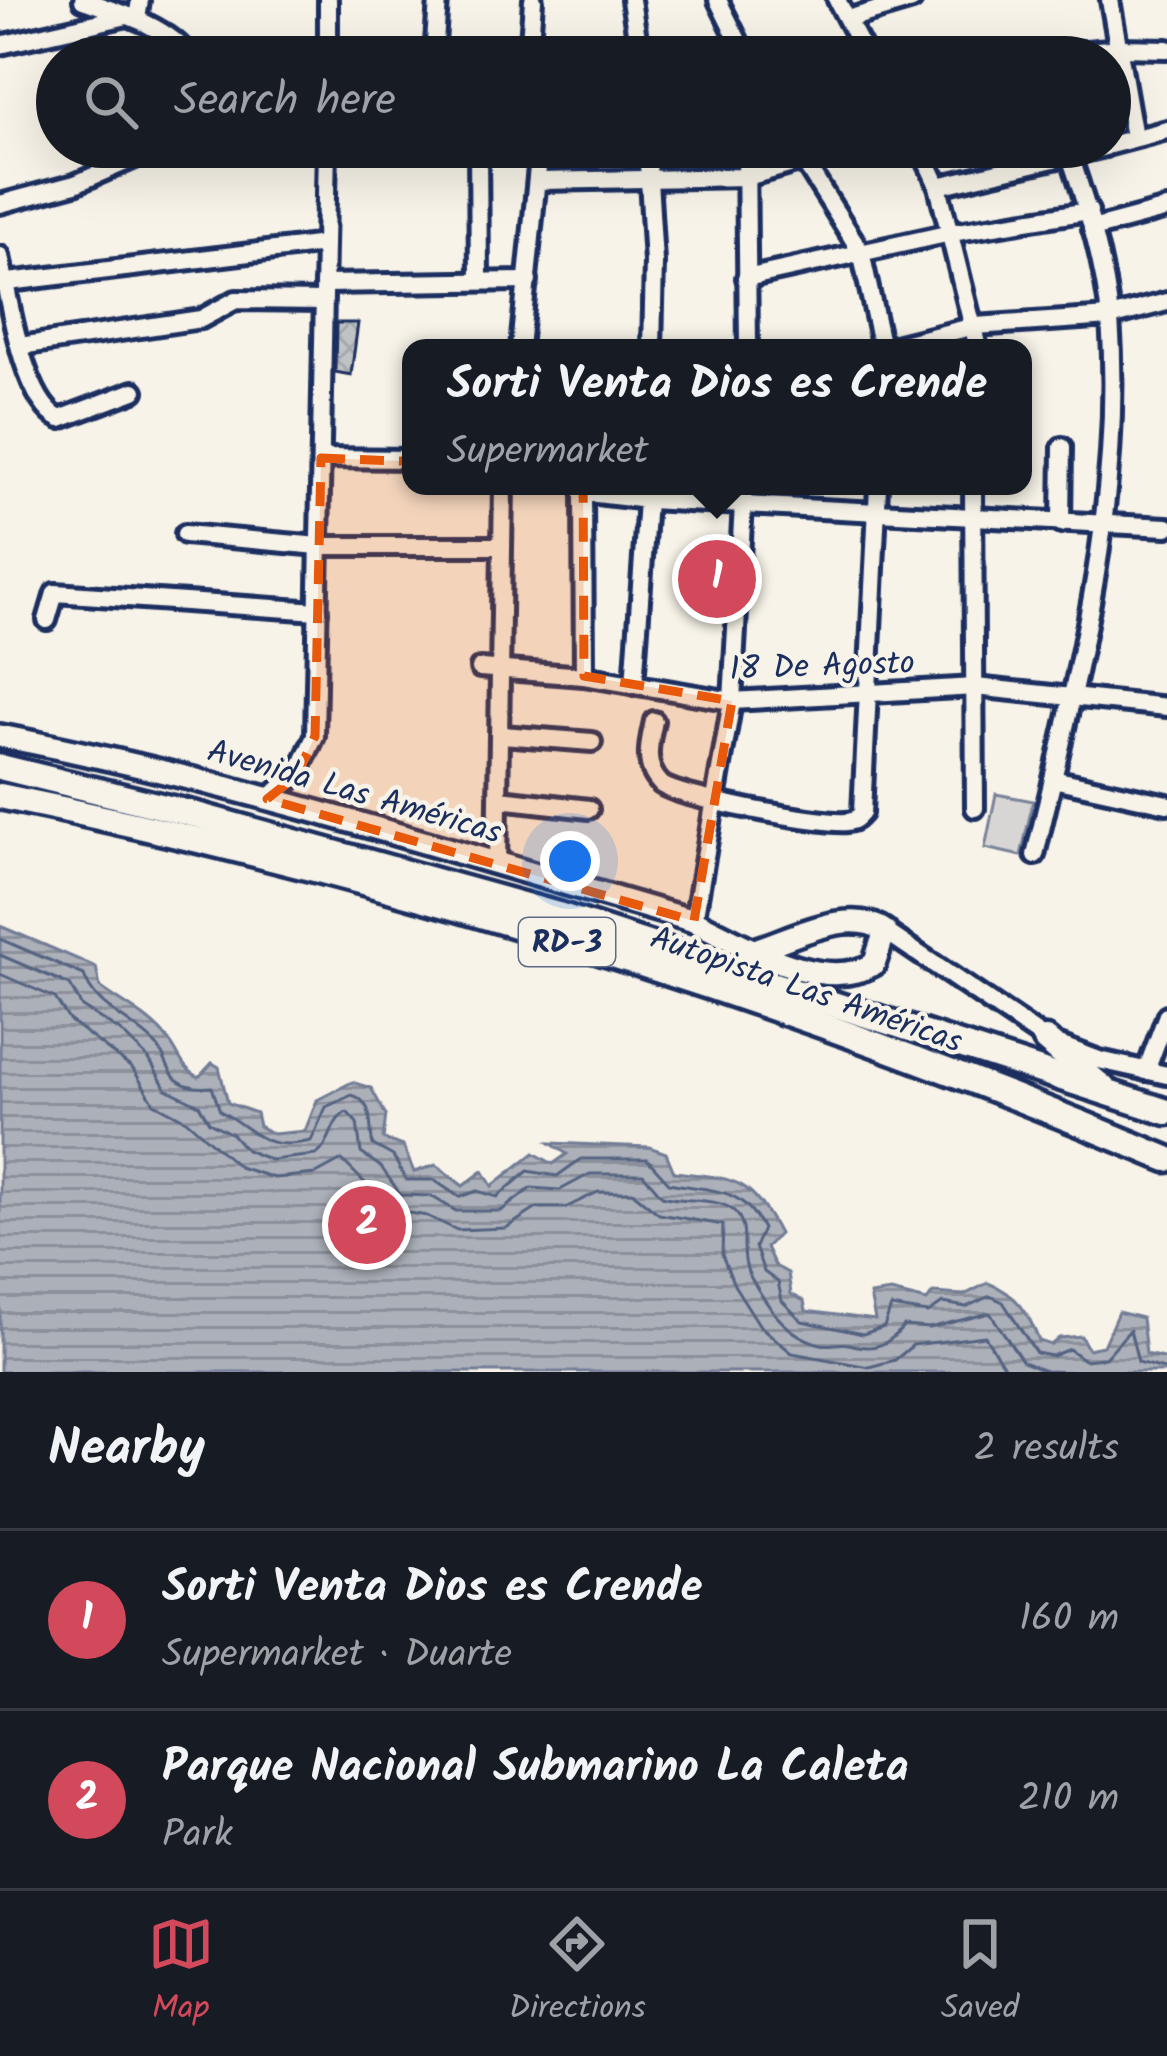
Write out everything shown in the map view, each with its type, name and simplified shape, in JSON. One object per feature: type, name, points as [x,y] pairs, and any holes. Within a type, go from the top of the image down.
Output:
[{"type":"highway","name":"Autopista Las Américas","points":[[0,767],[193,814],[558,915],[1167,1112]]},
{"type":"highway","name":"Autopista Las Américas","points":[[0,796],[190,838],[550,937],[1042,1105],[1167,1159]]},
{"type":"highway","points":[[1046,1040],[1114,1098]]},
{"type":"main road","name":"Avenida Las Américas","points":[[0,736],[124,760],[694,921],[755,950],[829,974],[858,974],[874,964],[885,931]]},
{"type":"main road","points":[[755,950],[853,920],[871,921],[885,931]]},
{"type":"street","points":[[83,0],[167,36]]},
{"type":"street","points":[[132,18],[140,0]]},
{"type":"street","points":[[328,0],[328,36]]},
{"type":"street","points":[[435,36],[438,0]]},
{"type":"street","points":[[530,36],[533,0]]},
{"type":"street","points":[[631,0],[637,36]]},
{"type":"street","points":[[718,0],[736,36]]},
{"type":"street","points":[[837,0],[856,36]]},
{"type":"street","points":[[848,19],[912,0]]},
{"type":"street","points":[[1110,0],[1118,36]]},
{"type":"street","points":[[44,36],[132,18]]},
{"type":"street","points":[[0,45],[36,38]]},
{"type":"street","points":[[1131,48],[1167,50]]},
{"type":"street","points":[[1131,116],[1134,137]]},
{"type":"street","points":[[1131,138],[1167,130]]},
{"type":"street","points":[[0,204],[75,184],[112,168]]},
{"type":"street","points":[[267,799],[297,775],[315,736],[327,168]]},
{"type":"street","points":[[478,168],[479,279]]},
{"type":"street","points":[[521,339],[540,168]]},
{"type":"street","points":[[648,168],[654,262],[652,339]]},
{"type":"street","points":[[747,168],[748,339]]},
{"type":"street","points":[[540,181],[747,177],[767,168]]},
{"type":"street","points":[[808,168],[861,252],[882,339]]},
{"type":"street","points":[[930,168],[977,339]]},
{"type":"street","points":[[938,186],[1024,168]]},
{"type":"street","points":[[1035,855],[1095,603],[1103,525],[1110,316],[1075,168]]},
{"type":"street","points":[[746,278],[951,233],[1167,209]]},
{"type":"street","points":[[3,283],[326,244]]},
{"type":"street","points":[[0,256],[20,346],[54,417],[134,391]]},
{"type":"street","points":[[20,346],[201,319],[236,301],[479,279],[528,281]]},
{"type":"street","points":[[921,339],[975,326],[1110,316],[1167,302]]},
{"type":"street","points":[[1061,523],[1062,447]]},
{"type":"street","points":[[321,458],[402,459]]},
{"type":"street","points":[[497,865],[504,668],[503,495]]},
{"type":"street","points":[[583,495],[584,676]]},
{"type":"street","points":[[634,686],[648,495]]},
{"type":"street","points":[[663,495],[744,506],[1167,527]]},
{"type":"street","points":[[694,921],[732,701],[744,495]]},
{"type":"street","points":[[654,721],[648,746],[652,773],[672,792],[813,821],[855,820],[862,813],[878,495]]},
{"type":"street","points":[[973,495],[975,808]]},
{"type":"street","points":[[185,534],[320,546],[501,546]]},
{"type":"street","points":[[47,620],[55,593],[318,611]]},
{"type":"street","name":"18 De Agosto","points":[[480,668],[584,676],[732,701],[975,686],[1167,707]]},
{"type":"street","points":[[502,735],[592,742]]},
{"type":"street","points":[[1053,778],[1167,804]]},
{"type":"street","points":[[500,800],[589,809]]},
{"type":"street","points":[[885,931],[1046,1040],[1167,1075]]},
{"type":"street","points":[[1147,1071],[1167,1015]]},
{"type":"highlighted area","points":[[321,458],[583,468],[584,676],[732,701],[694,921],[267,799],[297,775],[315,736]]},
{"type":"shaded area","points":[[996,794],[1033,801],[1021,856],[985,848]]},
{"type":"water","points":[[0,926],[96,967],[100,987],[154,1025],[193,1073],[199,1077],[212,1063],[219,1067],[228,1103],[256,1113],[259,1126],[273,1134],[305,1131],[317,1100],[352,1082],[371,1088],[386,1115],[383,1139],[403,1146],[414,1172],[436,1165],[463,1186],[483,1171],[492,1186],[534,1153],[553,1164],[567,1154],[550,1143],[649,1147],[666,1153],[674,1172],[727,1179],[759,1201],[779,1234],[766,1247],[775,1266],[788,1273],[791,1294],[804,1301],[806,1311],[875,1320],[870,1295],[891,1292],[927,1301],[933,1293],[964,1295],[988,1283],[1015,1299],[1039,1341],[1051,1345],[1059,1338],[1081,1336],[1088,1349],[1103,1346],[1118,1312],[1142,1318],[1146,1354],[1167,1359],[1167,1372],[0,1372]]},
{"type":"building","points":[[336,323],[358,323],[351,375],[335,372]]},
{"type":"place","name":"Sorti Venta Dios es Crende","points":[[717,579]]},
{"type":"place","name":"Parque Nacional Submarino La Caleta","points":[[367,1225]]}]
